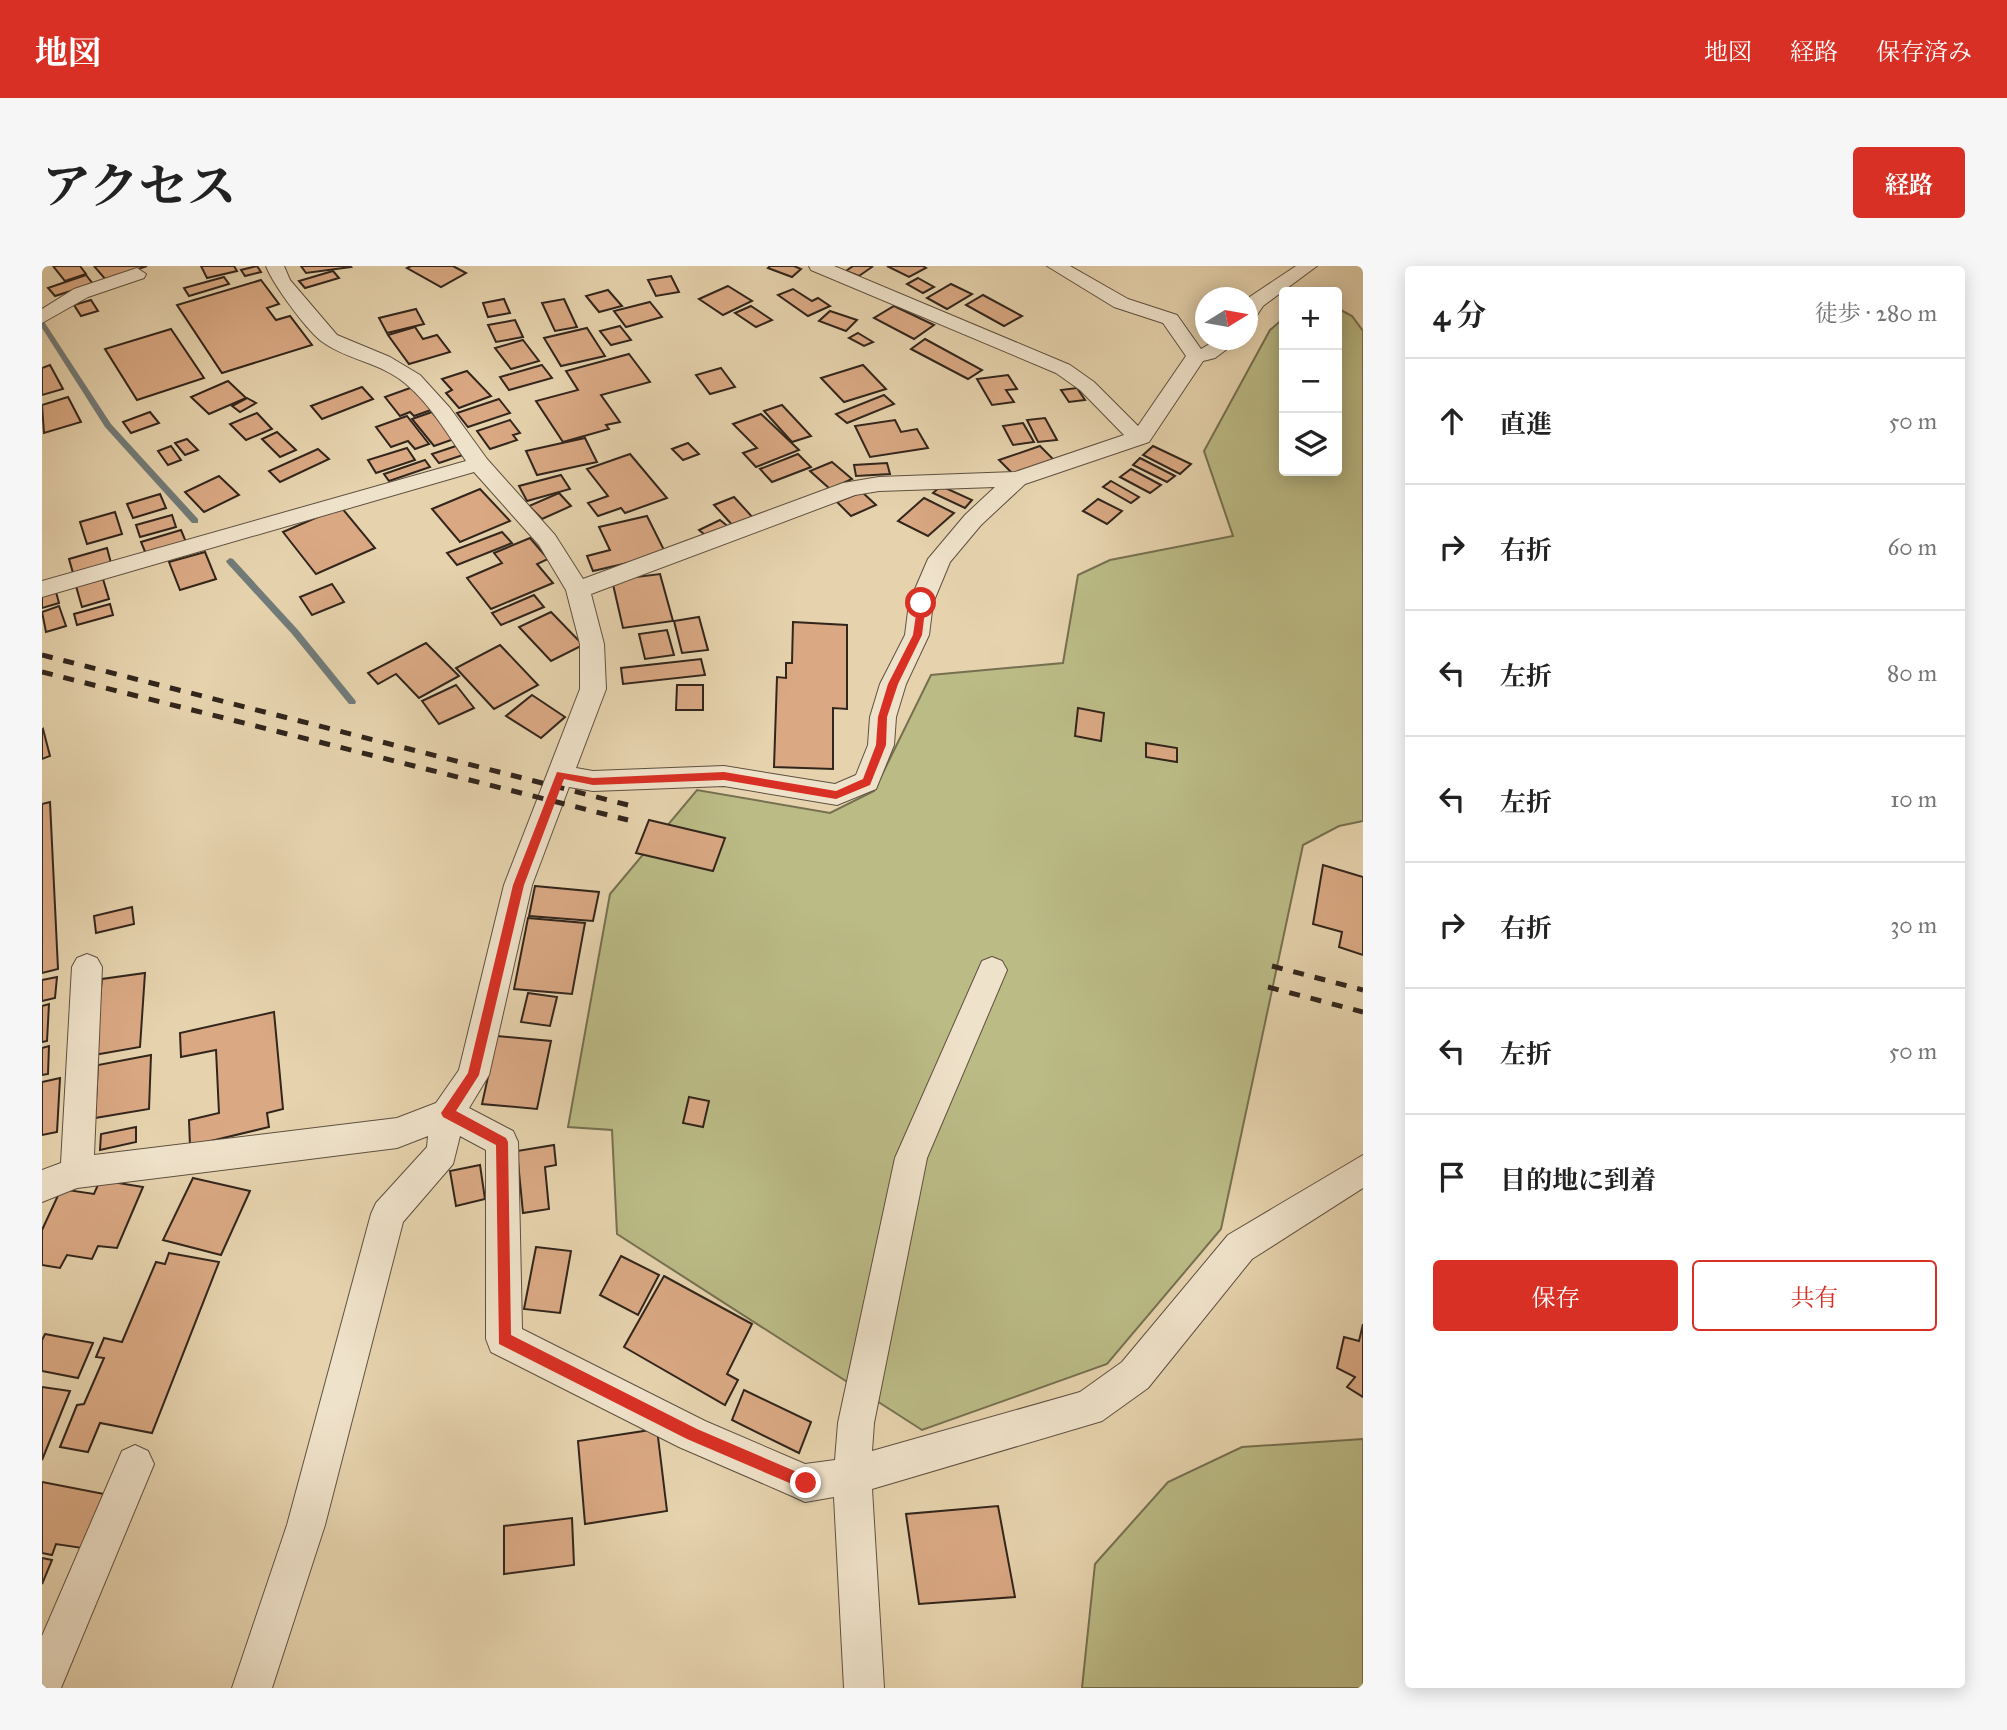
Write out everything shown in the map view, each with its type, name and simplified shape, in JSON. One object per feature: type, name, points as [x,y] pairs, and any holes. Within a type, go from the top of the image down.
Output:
[{"type":"street","points":[[253,1688],[306,1525],[388,1214],[442,1153],[447,1113],[473,1075],[518,885],[593,689],[592,644],[578,590],[547,540],[479,464],[443,412],[413,379],[383,361],[330,339],[281,281],[275,266]]},
{"type":"street","points":[[818,266],[1063,369],[1087,386],[1126,427],[1141,437]]},
{"type":"street","points":[[1056,266],[1121,303],[1170,319],[1196,356]]},
{"type":"street","points":[[1258,300],[1308,266]]},
{"type":"street","points":[[44,315],[81,293],[137,274]]},
{"type":"street","points":[[578,590],[851,488],[879,484],[1017,479],[1141,437],[1196,356],[1214,350]]},
{"type":"street","points":[[42,589],[479,464]]},
{"type":"street","points":[[561,775],[593,782],[724,776],[836,795],[867,782],[881,745],[883,717],[893,684],[917,635],[921,603],[940,559],[973,520],[1017,479]]},
{"type":"street","points":[[77,1173],[87,967]]},
{"type":"street","points":[[864,1688],[852,1476],[856,1423],[911,1158],[992,970]]},
{"type":"street","points":[[42,1186],[77,1173],[397,1133],[447,1113],[502,1142],[504,1339],[692,1434],[806,1483],[852,1476],[1089,1408],[1135,1375],[1240,1247],[1363,1170]]},
{"type":"street","points":[[42,1684],[135,1464]]},
{"type":"green space","points":[[1342,311],[1352,316],[1363,331],[1363,821],[1339,826],[1303,845],[1221,1229],[1107,1364],[922,1430],[617,1234],[612,1130],[568,1127],[610,894],[697,790],[830,813],[874,791],[931,675],[1063,663],[1078,575],[1110,560],[1233,536],[1204,451],[1270,330],[1279,322],[1279,476],[1342,476]]},
{"type":"green space","points":[[1363,1439],[1363,1688],[1082,1688],[1095,1564],[1168,1482],[1242,1447]]},
{"type":"building","points":[[53,266],[80,266],[86,274],[65,281]]},
{"type":"building","points":[[94,266],[147,266],[106,280]]},
{"type":"building","points":[[201,266],[234,266],[237,271],[207,278]]},
{"type":"building","points":[[257,266],[261,272],[245,276],[241,270]]},
{"type":"building","points":[[301,266],[350,266],[351,267],[306,273]]},
{"type":"building","points":[[453,266],[466,273],[441,287],[407,268]]},
{"type":"building","points":[[794,266],[801,269],[792,277],[768,268]]},
{"type":"building","points":[[853,266],[872,267],[859,276],[846,271]]},
{"type":"building","points":[[887,266],[923,266],[926,268],[909,277]]},
{"type":"building","points":[[333,271],[339,278],[305,288],[299,281]]},
{"type":"building","points":[[86,275],[93,284],[55,296],[48,288]]},
{"type":"building","points":[[671,276],[679,292],[656,296],[648,280]]},
{"type":"building","points":[[224,277],[229,284],[189,296],[184,288]]},
{"type":"building","points":[[918,278],[934,287],[923,293],[907,284]]},
{"type":"building","points":[[261,280],[279,304],[267,308],[276,320],[290,316],[312,345],[222,373],[177,305]]},
{"type":"building","points":[[951,284],[972,294],[947,309],[927,298]]},
{"type":"building","points":[[728,286],[752,301],[723,315],[699,299]]},
{"type":"building","points":[[793,289],[812,301],[818,298],[830,306],[808,316],[778,295]]},
{"type":"building","points":[[608,290],[622,306],[599,312],[586,296]]},
{"type":"building","points":[[983,295],[1022,316],[1004,326],[966,305]]},
{"type":"building","points":[[504,299],[510,313],[488,317],[483,303]]},
{"type":"building","points":[[564,299],[577,327],[555,331],[542,303]]},
{"type":"building","points":[[91,300],[98,311],[81,316],[74,305]]},
{"type":"building","points":[[650,302],[662,317],[626,327],[614,311]]},
{"type":"building","points":[[751,306],[772,320],[756,327],[735,313]]},
{"type":"building","points":[[894,306],[934,325],[914,339],[874,318]]},
{"type":"building","points":[[416,309],[424,324],[387,333],[379,318]]},
{"type":"building","points":[[830,311],[857,320],[846,331],[819,321]]},
{"type":"building","points":[[515,320],[523,337],[496,342],[488,325]]},
{"type":"building","points":[[620,326],[631,340],[611,345],[600,331]]},
{"type":"building","points":[[415,327],[423,339],[437,335],[450,352],[409,364],[388,335]]},
{"type":"building","points":[[587,328],[605,356],[561,366],[544,338]]},
{"type":"building","points":[[171,329],[204,378],[137,400],[105,349]]},
{"type":"building","points":[[858,333],[873,342],[864,346],[849,338]]},
{"type":"building","points":[[925,339],[982,370],[968,379],[911,349]]},
{"type":"building","points":[[523,340],[539,361],[511,369],[495,348]]},
{"type":"building","points":[[629,354],[650,382],[601,395],[620,422],[606,425],[609,429],[563,442],[536,401],[578,390],[566,371]]},
{"type":"building","points":[[50,365],[63,389],[42,395],[42,368]]},
{"type":"building","points":[[542,365],[552,378],[509,390],[500,377]]},
{"type":"building","points":[[863,365],[886,389],[844,402],[821,378]]},
{"type":"building","points":[[721,368],[735,387],[710,394],[696,375]]},
{"type":"building","points":[[467,371],[491,396],[459,408],[446,393],[452,390],[442,379]]},
{"type":"building","points":[[1008,375],[1017,389],[1006,390],[1014,402],[992,405],[977,379]]},
{"type":"building","points":[[228,381],[246,398],[209,414],[191,397]]},
{"type":"building","points":[[362,387],[373,399],[322,419],[311,406]]},
{"type":"building","points":[[413,387],[431,410],[414,416],[410,412],[400,416],[385,397]]},
{"type":"building","points":[[1077,388],[1085,400],[1069,402],[1061,390]]},
{"type":"building","points":[[884,395],[894,404],[847,423],[836,414]]},
{"type":"building","points":[[68,397],[81,422],[44,433],[42,405]]},
{"type":"building","points":[[247,398],[256,403],[240,412],[232,406]]},
{"type":"building","points":[[499,399],[510,413],[468,427],[457,413]]},
{"type":"building","points":[[782,405],[811,436],[792,442],[764,411]]},
{"type":"building","points":[[150,412],[159,423],[131,433],[123,422]]},
{"type":"building","points":[[432,412],[454,439],[434,446],[412,419]]},
{"type":"building","points":[[257,413],[272,429],[246,440],[230,424]]},
{"type":"building","points":[[761,414],[799,450],[756,467],[743,453],[757,448],[733,424]]},
{"type":"building","points":[[407,416],[429,444],[415,449],[408,441],[391,447],[376,427]]},
{"type":"building","points":[[1045,418],[1057,440],[1038,442],[1027,420]]},
{"type":"building","points":[[510,420],[520,433],[513,435],[517,440],[490,449],[477,431]]},
{"type":"building","points":[[895,420],[901,432],[917,429],[928,448],[870,457],[855,426]]},
{"type":"building","points":[[1023,423],[1034,442],[1013,445],[1003,426]]},
{"type":"building","points":[[277,432],[296,450],[280,457],[262,439]]},
{"type":"building","points":[[585,438],[597,462],[537,475],[526,451]]},
{"type":"building","points":[[187,439],[198,450],[185,455],[175,443]]},
{"type":"building","points":[[688,443],[699,454],[683,460],[672,449]]},
{"type":"building","points":[[171,446],[181,460],[168,465],[158,451]]},
{"type":"building","points":[[456,446],[463,455],[439,463],[432,454]]},
{"type":"building","points":[[1040,446],[1054,460],[1013,474],[999,460]]},
{"type":"building","points":[[1153,446],[1191,464],[1180,474],[1143,455]]},
{"type":"building","points":[[407,448],[415,460],[376,473],[368,460]]},
{"type":"building","points":[[318,449],[329,459],[280,482],[269,471]]},
{"type":"building","points":[[630,454],[667,498],[625,513],[621,508],[598,516],[588,503],[608,496],[587,469]]},
{"type":"building","points":[[798,454],[811,467],[772,482],[760,469]]},
{"type":"building","points":[[1140,458],[1175,476],[1167,482],[1133,465]]},
{"type":"building","points":[[425,460],[430,467],[389,481],[384,474]]},
{"type":"building","points":[[832,462],[852,479],[830,489],[810,471]]},
{"type":"building","points":[[887,463],[890,474],[856,476],[854,465]]},
{"type":"building","points":[[1131,469],[1161,485],[1150,493],[1120,477]]},
{"type":"building","points":[[561,475],[570,489],[527,501],[519,486]]},
{"type":"building","points":[[219,476],[239,495],[204,512],[185,492]]},
{"type":"building","points":[[1111,481],[1139,497],[1131,503],[1103,487]]},
{"type":"building","points":[[941,486],[972,500],[965,508],[933,493]]},
{"type":"building","points":[[480,489],[510,521],[460,542],[432,509]]},
{"type":"building","points":[[862,492],[876,505],[851,516],[837,502]]},
{"type":"building","points":[[559,493],[571,506],[542,519],[529,506]]},
{"type":"building","points":[[160,494],[166,508],[133,518],[127,504]]},
{"type":"building","points":[[734,497],[755,520],[735,528],[714,505]]},
{"type":"building","points":[[924,498],[954,513],[928,536],[898,521]]},
{"type":"building","points":[[1098,499],[1122,511],[1107,524],[1083,511]]},
{"type":"building","points":[[341,507],[375,548],[316,574],[283,532]]},
{"type":"building","points":[[115,512],[122,534],[87,544],[80,522]]},
{"type":"building","points":[[172,515],[176,527],[140,537],[136,525]]},
{"type":"building","points":[[647,516],[666,554],[593,571],[587,556],[610,550],[599,527]]},
{"type":"building","points":[[720,520],[730,528],[710,539],[699,530]]},
{"type":"building","points":[[181,530],[186,542],[146,554],[141,542]]},
{"type":"building","points":[[502,532],[512,543],[457,565],[447,553]]},
{"type":"building","points":[[530,538],[548,559],[537,564],[553,583],[491,609],[467,578],[502,563],[494,553]]},
{"type":"building","points":[[107,548],[111,563],[73,573],[69,559]]},
{"type":"building","points":[[205,552],[216,579],[180,590],[169,562]]},
{"type":"building","points":[[660,574],[673,621],[623,628],[612,580]]},
{"type":"building","points":[[103,579],[109,599],[82,607],[76,586]]},
{"type":"building","points":[[332,584],[344,602],[312,615],[300,597]]},
{"type":"building","points":[[56,592],[59,603],[42,608],[42,596]]},
{"type":"building","points":[[534,595],[544,607],[501,625],[492,613]]},
{"type":"building","points":[[110,604],[113,615],[77,625],[74,614]]},
{"type":"building","points":[[59,606],[66,626],[46,632],[42,612]]},
{"type":"building","points":[[551,612],[583,645],[551,661],[519,627]]},
{"type":"building","points":[[699,617],[708,650],[682,653],[674,621]]},
{"type":"building","points":[[793,622],[847,625],[847,709],[833,708],[833,769],[774,767],[777,677],[786,678],[786,663],[792,663]]},
{"type":"building","points":[[667,630],[674,655],[645,659],[639,634]]},
{"type":"building","points":[[426,643],[459,676],[419,698],[396,674],[378,684],[368,673]]},
{"type":"building","points":[[500,645],[538,685],[494,709],[456,668]]},
{"type":"building","points":[[701,659],[705,675],[623,684],[621,668]]},
{"type":"building","points":[[456,685],[474,708],[439,724],[422,701]]},
{"type":"building","points":[[677,685],[703,685],[703,710],[676,710]]},
{"type":"building","points":[[532,695],[565,717],[541,738],[506,716]]},
{"type":"building","points":[[1078,708],[1104,713],[1101,741],[1075,736]]},
{"type":"building","points":[[42,730],[50,756],[42,759]]},
{"type":"building","points":[[1146,743],[1177,748],[1177,762],[1146,757]]},
{"type":"building","points":[[50,802],[58,969],[42,973],[42,804]]},
{"type":"building","points":[[649,820],[725,838],[713,871],[636,853]]},
{"type":"building","points":[[1323,865],[1363,877],[1363,955],[1339,947],[1342,932],[1313,924]]},
{"type":"building","points":[[535,886],[599,892],[593,921],[529,916]]},
{"type":"building","points":[[132,907],[134,924],[96,933],[94,916]]},
{"type":"building","points":[[528,918],[585,923],[572,994],[514,989]]},
{"type":"building","points":[[145,973],[140,1047],[94,1055],[102,979]]},
{"type":"building","points":[[57,977],[55,998],[42,1001],[42,980]]},
{"type":"building","points":[[528,993],[557,997],[550,1026],[521,1022]]},
{"type":"building","points":[[49,1004],[47,1041],[42,1042],[42,1006]]},
{"type":"building","points":[[274,1012],[283,1109],[267,1113],[269,1127],[190,1146],[189,1120],[219,1113],[216,1050],[181,1057],[180,1033]]},
{"type":"building","points":[[497,1036],[551,1041],[537,1109],[482,1104]]},
{"type":"building","points":[[49,1046],[48,1074],[42,1075],[42,1048]]},
{"type":"building","points":[[151,1055],[149,1109],[95,1118],[98,1065]]},
{"type":"building","points":[[60,1078],[57,1132],[42,1135],[42,1082]]},
{"type":"building","points":[[689,1097],[709,1101],[703,1127],[683,1123]]},
{"type":"building","points":[[136,1127],[136,1142],[100,1150],[101,1134]]},
{"type":"building","points":[[554,1145],[556,1165],[545,1167],[549,1209],[523,1213],[517,1151]]},
{"type":"building","points":[[480,1165],[485,1199],[456,1206],[450,1171]]},
{"type":"building","points":[[193,1178],[250,1191],[221,1255],[163,1240]]},
{"type":"building","points":[[100,1180],[143,1187],[117,1248],[98,1246],[92,1259],[67,1255],[60,1268],[42,1265],[42,1230],[61,1189],[94,1194]]},
{"type":"building","points":[[536,1247],[571,1251],[560,1313],[524,1309]]},
{"type":"building","points":[[169,1253],[219,1262],[152,1433],[100,1423],[88,1452],[60,1447],[77,1405],[84,1404],[104,1358],[96,1357],[104,1338],[122,1342],[156,1262],[165,1264]]},
{"type":"building","points":[[621,1256],[659,1275],[638,1315],[600,1295]]},
{"type":"building","points":[[664,1276],[752,1324],[727,1374],[738,1380],[725,1405],[624,1347]]},
{"type":"building","points":[[1363,1324],[1363,1397],[1347,1387],[1355,1377],[1337,1368],[1344,1337],[1359,1341]]},
{"type":"building","points":[[45,1334],[93,1343],[78,1378],[42,1371],[42,1340]]},
{"type":"building","points":[[42,1387],[70,1391],[42,1460]]},
{"type":"building","points":[[744,1390],[811,1422],[799,1453],[732,1420]]},
{"type":"building","points":[[657,1429],[667,1511],[585,1524],[578,1441]]},
{"type":"building","points":[[42,1482],[104,1494],[82,1548],[56,1544],[52,1555],[42,1553]]},
{"type":"building","points":[[998,1506],[1015,1597],[919,1604],[906,1514]]},
{"type":"building","points":[[572,1518],[574,1565],[504,1574],[504,1526]]},
{"type":"building","points":[[42,1558],[52,1560],[42,1584]]},
{"type":"waterway","points":[[42,323],[108,425],[195,521]]},
{"type":"waterway","points":[[230,561],[295,632],[352,702]]},
{"type":"railway","points":[[42,655],[628,805]]},
{"type":"railway","points":[[42,672],[628,820]]},
{"type":"railway","points":[[1272,966],[1363,990]]},
{"type":"railway","points":[[1268,987],[1363,1012]]},
{"type":"route","points":[[806,1483],[692,1434],[504,1339],[502,1142],[447,1113],[473,1075],[518,885],[561,775],[593,782],[724,776],[836,795],[867,782],[881,745],[883,717],[893,684],[917,635],[921,603]]}]
